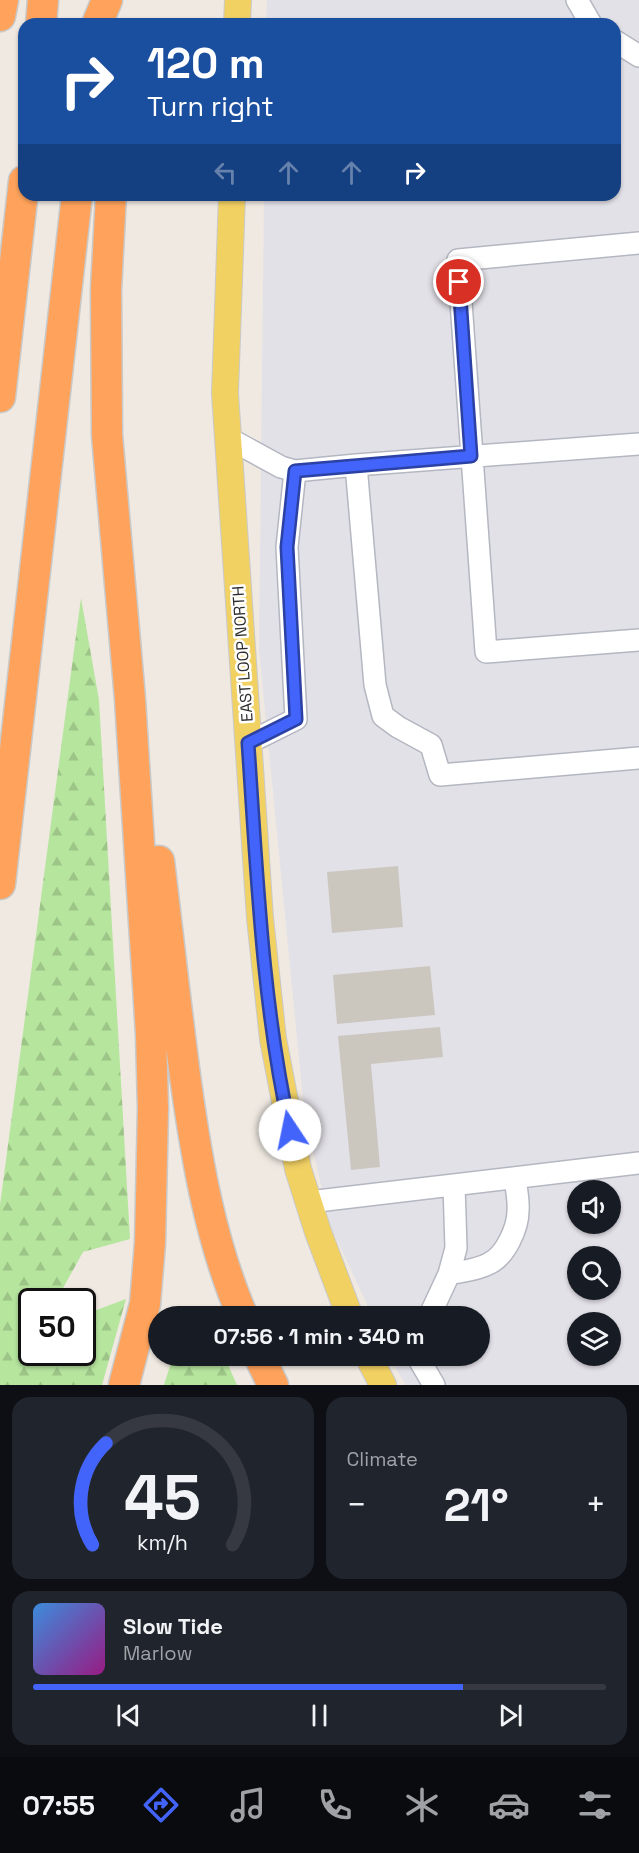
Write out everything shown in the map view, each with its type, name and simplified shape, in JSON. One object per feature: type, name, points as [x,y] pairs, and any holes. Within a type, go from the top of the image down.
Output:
[{"type":"highway","points":[[0,16],[3,0]]},
{"type":"highway","points":[[42,18],[43,0]]},
{"type":"highway","points":[[100,18],[107,0]]},
{"type":"highway","points":[[113,0],[117,18]]},
{"type":"highway","points":[[0,397],[22,201]]},
{"type":"highway","points":[[0,884],[76,201]]},
{"type":"highway","points":[[111,201],[106,289],[107,435],[130,699],[151,1034],[153,1177],[145,1304],[124,1385]]},
{"type":"highway","points":[[130,699],[144,727],[178,1026],[196,1149],[212,1226],[238,1306]]},
{"type":"highway","points":[[264,1366],[273,1385]]},
{"type":"main road","points":[[237,18],[238,0]]},
{"type":"main road","name":"EAST LOOP NORTH","points":[[232,201],[225,393],[260,918],[273,1038],[298,1169],[346,1306]]},
{"type":"main road","points":[[373,1366],[383,1385]]},
{"type":"lane","points":[[577,0],[588,18]]},
{"type":"lane","points":[[621,45],[639,56]]},
{"type":"lane","points":[[639,243],[458,260],[486,652],[639,640]]},
{"type":"lane","points":[[228,438],[281,467],[295,471],[639,444]]},
{"type":"lane","points":[[356,465],[375,685],[383,716],[398,728],[431,745],[440,775],[639,758]]},
{"type":"lane","points":[[248,743],[296,719],[287,547],[295,471]]},
{"type":"lane","points":[[309,1202],[639,1163]]},
{"type":"lane","points":[[449,1274],[491,1263],[503,1252],[519,1213],[515,1178]]},
{"type":"lane","points":[[434,1306],[449,1274],[456,1248],[454,1185]]},
{"type":"lane","points":[[423,1366],[434,1385]]},
{"type":"shaded area","points":[[267,0],[639,0],[639,1385],[406,1385],[395,1366],[490,1366],[490,1306],[368,1306],[330,1225],[304,1110],[259,649],[264,201],[621,201],[621,18],[266,18]]},
{"type":"green space","points":[[81,598],[99,700],[130,1239],[83,1252],[63,1288],[18,1288],[18,1366],[96,1366],[96,1310],[126,1299],[102,1385],[0,1385],[0,1205]]},
{"type":"green space","points":[[170,1366],[228,1366],[237,1385],[164,1385]]},
{"type":"building","points":[[398,866],[403,927],[332,933],[327,872]]},
{"type":"building","points":[[430,966],[435,1015],[337,1024],[333,975]]},
{"type":"building","points":[[440,1027],[443,1057],[371,1064],[380,1167],[351,1170],[338,1036]]},
{"type":"route","points":[[290,1130],[273,1038],[260,918],[248,743],[296,719],[287,547],[291,490],[295,471],[471,456],[459,282]]}]
